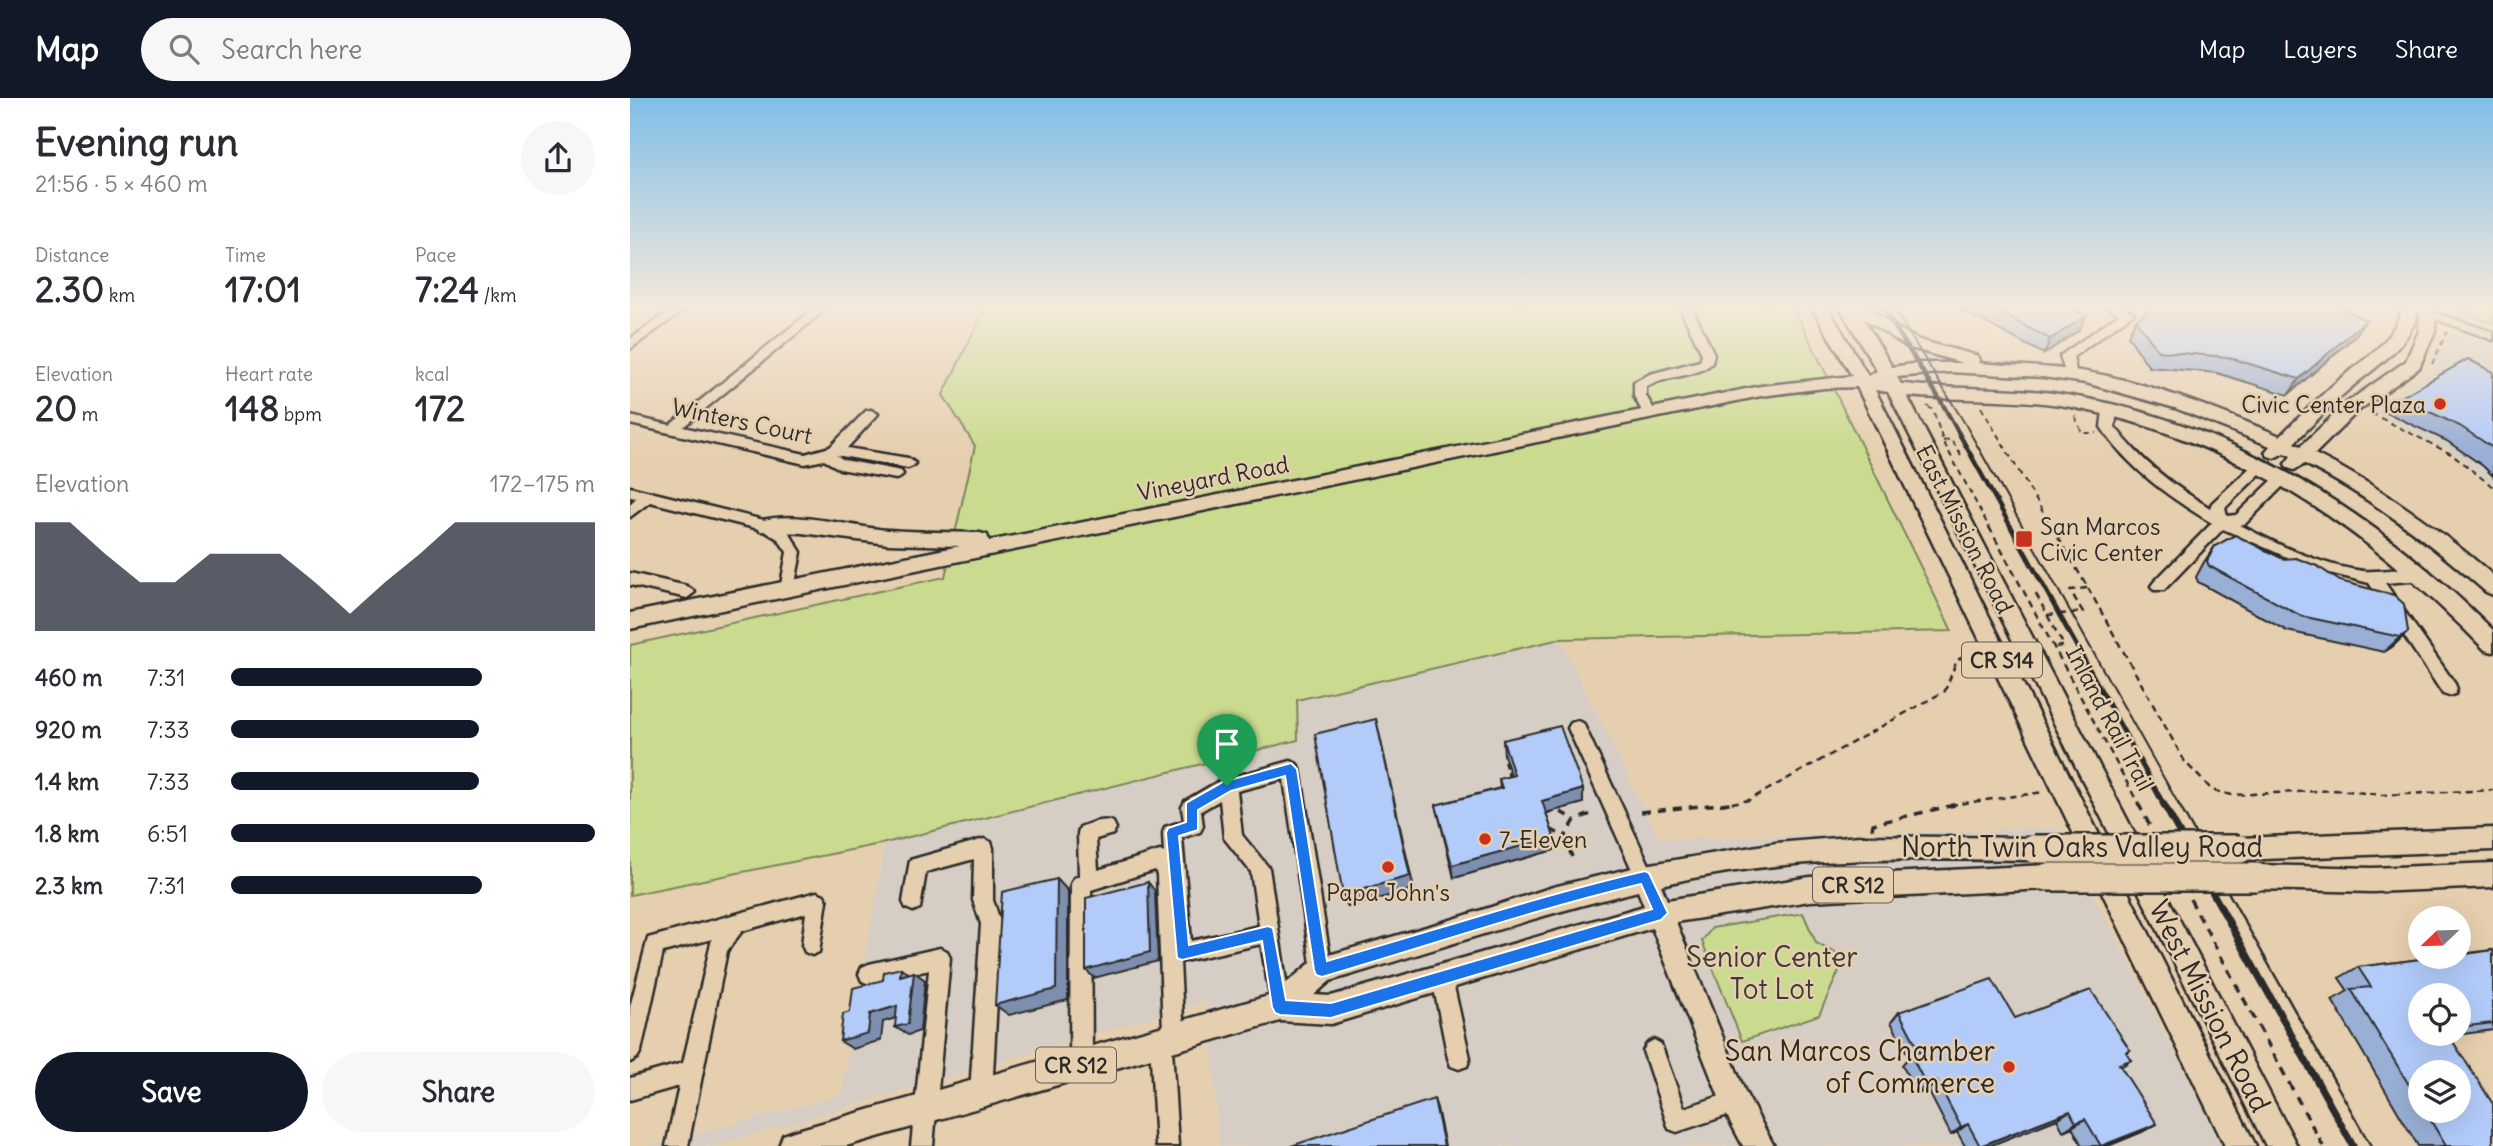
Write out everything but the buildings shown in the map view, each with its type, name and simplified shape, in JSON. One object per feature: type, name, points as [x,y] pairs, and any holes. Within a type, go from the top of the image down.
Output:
[{"type":"main road","name":"East Mission Road","points":[[1847,355],[2102,864]]},
{"type":"main road","name":"East Mission Road","points":[[1876,355],[2138,866]]},
{"type":"main road","points":[[1952,355],[2000,370]]},
{"type":"main road","points":[[2260,466],[2340,388],[2382,355]]},
{"type":"main road","points":[[2284,477],[2302,455],[2352,407],[2413,364],[2417,355]]},
{"type":"main road","points":[[1891,381],[1932,368],[2071,374],[2163,397],[2227,420],[2302,455],[2366,490],[2414,523],[2493,587]]},
{"type":"main road","name":"Vineyard Road","points":[[630,621],[1761,391],[1835,382],[1891,381]]},
{"type":"main road","points":[[1891,381],[1917,391],[1955,390],[2016,394],[2110,410],[2211,443],[2284,477],[2377,536],[2423,575],[2493,644]]},
{"type":"main road","points":[[767,526],[802,526],[888,537],[1017,542]]},
{"type":"main road","name":"North Twin Oaks Valley Road","points":[[1280,1007],[1322,970],[1454,932],[1553,899],[1734,859],[1818,850],[1903,846],[2240,849],[2493,839]]},
{"type":"main road","name":"West Mission Road","points":[[2102,864],[2241,1146]]},
{"type":"main road","name":"West Mission Road","points":[[2138,866],[2282,1146]]},
{"type":"main road","name":"North Twin Oaks Valley Road","points":[[794,1146],[1280,1007],[1331,1010],[1661,913],[1745,897],[1810,889],[2048,877],[2383,880],[2493,875]]},
{"type":"main road","points":[[1645,877],[1735,1102],[1759,1146]]},
{"type":"street","points":[[673,429],[764,355]]},
{"type":"street","points":[[1650,414],[1640,396],[1639,385],[1649,377],[1696,370],[1706,363],[1708,355]]},
{"type":"street","points":[[2068,355],[2071,374]]},
{"type":"street","points":[[2110,410],[2108,428],[2128,456],[2148,474],[2222,521],[2283,551],[2351,575],[2423,575]]},
{"type":"street","name":"Winters Court","points":[[630,419],[805,459],[832,453],[871,414]]},
{"type":"street","points":[[832,453],[908,463]]},
{"type":"street","points":[[832,453],[841,464],[896,474]]},
{"type":"street","points":[[2222,521],[2217,507],[2260,466]]},
{"type":"street","points":[[2159,586],[2222,521],[2240,520],[2284,477]]},
{"type":"street","points":[[630,492],[767,526],[783,535],[794,552],[788,590]]},
{"type":"street","points":[[630,512],[648,496]]},
{"type":"street","points":[[2373,577],[2449,689]]},
{"type":"street","points":[[630,579],[687,592]]},
{"type":"street","points":[[1577,728],[1645,877]]},
{"type":"street","points":[[1268,933],[1182,953],[1172,833],[1194,826],[1191,807],[1227,786],[1291,769],[1322,970]]},
{"type":"street","points":[[1227,786],[1233,838],[1260,868],[1280,1007]]},
{"type":"street","points":[[1089,882],[1087,833],[1107,828]]},
{"type":"street","points":[[913,902],[917,866],[984,848],[983,900],[991,924],[981,1093]]},
{"type":"street","points":[[1081,1064],[1081,884],[1160,860],[1166,875],[1167,1146]]},
{"type":"street","points":[[630,1051],[655,945],[817,901],[812,945]]},
{"type":"street","points":[[677,1146],[718,947],[736,923]]},
{"type":"street","points":[[869,974],[940,958],[922,1146]]},
{"type":"street","points":[[1442,978],[1459,1058]]},
{"type":"street","points":[[1654,1051],[1677,1121],[1735,1102]]},
{"type":"street","points":[[630,1089],[692,1071]]},
{"type":"path","points":[[2431,366],[2436,355]]},
{"type":"path","name":"Inland Rail Trail","points":[[1917,391],[1933,410],[1942,441],[2155,836]]},
{"type":"path","points":[[1989,403],[1979,403],[2088,588],[2185,762],[2212,790],[2232,795],[2339,790],[2382,795],[2493,790]]},
{"type":"path","points":[[2370,412],[2455,455],[2493,488]]},
{"type":"path","points":[[2074,415],[2082,433],[2111,432]]},
{"type":"path","points":[[1942,441],[1951,439],[1961,455]]},
{"type":"path","points":[[2047,615],[2083,612],[2070,590],[2088,588]]},
{"type":"path","points":[[2036,594],[2064,646],[2054,647]]},
{"type":"path","points":[[1642,812],[1665,807],[1709,807],[1749,800],[1945,691],[1957,660],[1979,649]]},
{"type":"path","points":[[1504,761],[1513,790]]},
{"type":"path","points":[[1872,832],[1874,824],[1944,806],[2048,792]]},
{"type":"path","points":[[1544,821],[1542,814],[1557,810],[1575,820]]},
{"type":"path","points":[[1565,837],[1575,820],[1597,812]]},
{"type":"path","points":[[1547,828],[1565,837],[1572,857]]},
{"type":"path","points":[[2188,895],[2323,1146]]},
{"type":"shaded area","name":"Civic Center Plaza","points":[[2441,355],[2493,355],[2493,485],[2456,454],[2374,412],[2428,372]]},
{"type":"shaded area","points":[[1560,639],[1659,839],[2059,828],[2223,1146],[1219,1146],[1208,1001],[715,1146],[649,1146],[841,1095],[885,843],[1298,740],[1297,700]]},
{"type":"green space","points":[[962,355],[1817,355],[1952,631],[1560,639],[1297,700],[1298,740],[885,843],[630,895],[630,645],[945,577],[975,446],[943,395]]},
{"type":"green space","name":"Senior Center Tot Lot","points":[[1803,913],[1816,943],[1845,958],[1819,1015],[1742,1041],[1702,941],[1712,928]]},
{"type":"tram line","points":[[1922,355],[1964,422],[2179,805]]},
{"type":"tram line","points":[[2178,803],[2371,1146]]},
{"type":"railway","points":[[1912,355],[2012,529]]},
{"type":"railway","points":[[2011,527],[2164,805]]},
{"type":"railway","points":[[2163,803],[2353,1146]]},
{"type":"place","name":"Civic Center Plaza","points":[[2440,404]]},
{"type":"place","name":"San Marcos Civic Center","points":[[2024,539]]},
{"type":"place","name":"7-Eleven","points":[[1485,839]]},
{"type":"place","name":"Papa John's","points":[[1388,867]]},
{"type":"place","name":"San Marcos Chamber of Commerce","points":[[2009,1067]]},
{"type":"route","points":[[1291,769],[1322,970],[1454,932],[1553,899],[1645,877],[1661,913],[1331,1010],[1280,1007],[1268,933],[1182,953],[1172,833],[1194,826],[1191,807],[1227,786],[1291,769]]}]
